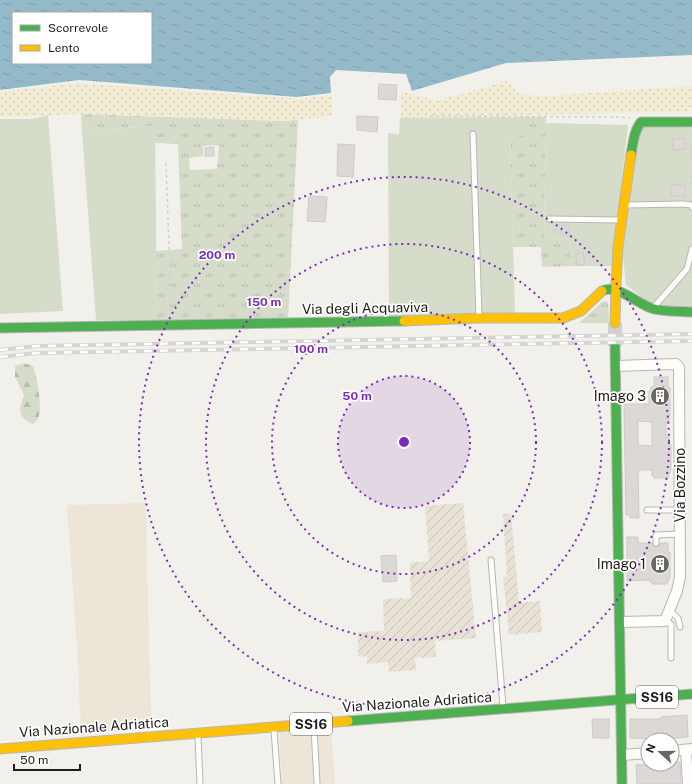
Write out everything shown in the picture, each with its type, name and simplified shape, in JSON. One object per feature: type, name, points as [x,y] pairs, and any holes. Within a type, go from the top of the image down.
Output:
[{"type":"street","points":[[615,323],[614,290],[621,220],[636,130],[643,122],[692,125]]},
{"type":"street","name":"Via degli Acquaviva","points":[[0,328],[431,321],[479,318],[562,318],[573,316],[585,308],[604,290],[614,290]]},
{"type":"street","points":[[614,290],[652,309],[692,312]]},
{"type":"street","points":[[615,346],[621,622],[622,784]]},
{"type":"street","name":"Via Bozzino","points":[[616,366],[676,364],[680,367],[680,577],[677,591],[665,621]]},
{"type":"street","points":[[621,622],[665,621]]},
{"type":"street","name":"Via Nazionale Adriatica","points":[[0,749],[692,694]]},
{"type":"street","points":[[688,784],[689,750]]},
{"type":"street","points":[[622,756],[640,754]]},
{"type":"lane","points":[[473,134],[479,318]]},
{"type":"lane","points":[[623,205],[692,206]]},
{"type":"lane","points":[[549,219],[621,220]]},
{"type":"lane","points":[[652,309],[687,269],[692,249]]},
{"type":"lane","points":[[647,510],[680,510]]},
{"type":"lane","points":[[656,543],[656,535],[680,534]]},
{"type":"lane","points":[[491,560],[503,709]]},
{"type":"lane","points":[[669,610],[678,618],[680,628]]},
{"type":"lane","points":[[665,621],[671,624],[671,658]]},
{"type":"lane","points":[[314,724],[317,784]]},
{"type":"lane","points":[[274,727],[278,784]]},
{"type":"lane","points":[[198,733],[200,784]]},
{"type":"path","points":[[430,116],[620,117],[636,119],[643,122]]},
{"type":"path","points":[[692,125],[692,206]]},
{"type":"path","points":[[163,325],[164,300],[170,278],[171,264],[166,163]]},
{"type":"shaded area","points":[[146,503],[152,729],[81,735],[77,646],[67,505]]},
{"type":"shaded area","points":[[463,503],[476,638],[435,641],[436,657],[415,658],[416,670],[389,672],[388,662],[367,664],[367,656],[358,657],[358,632],[384,631],[383,599],[411,598],[410,563],[429,561],[425,506]]},
{"type":"shaded area","points":[[511,513],[519,603],[540,601],[542,632],[509,635],[503,577],[507,577],[503,514]]},
{"type":"shaded area","points":[[331,727],[335,784],[282,784],[279,731]]},
{"type":"green space","points":[[81,114],[284,121],[298,120],[288,320],[157,320],[156,251],[182,249],[178,144],[155,143],[155,126],[82,131]],"holes":[[[219,145],[217,169],[190,170],[189,158],[203,156],[203,146]]]},
{"type":"green space","points":[[48,115],[63,311],[0,314],[0,119],[32,119]]},
{"type":"green space","points":[[525,117],[546,117],[544,239],[570,238],[572,266],[542,267],[541,247],[513,247],[510,135],[524,135]]},
{"type":"green space","points":[[525,117],[525,136],[510,135],[515,314],[389,316],[388,133],[399,134],[400,118]]},
{"type":"green space","points":[[546,123],[628,125],[612,266],[572,266],[570,238],[544,239]]},
{"type":"green space","points":[[645,124],[692,128],[692,308],[661,306],[661,301],[658,300],[651,304],[626,285],[622,246],[640,132]]},
{"type":"green space","points":[[155,126],[157,320],[96,320],[82,131]]},
{"type":"green space","points":[[603,301],[608,302],[609,323],[579,323]]},
{"type":"green space","points":[[24,363],[33,366],[39,392],[40,408],[38,420],[33,424],[28,422],[22,416],[20,408],[24,395],[15,377],[15,366]]},
{"type":"sand","points":[[507,81],[519,94],[544,96],[692,86],[692,111],[401,118],[401,91],[436,101]]},
{"type":"sand","points":[[78,83],[299,99],[332,95],[332,116],[284,121],[81,114],[0,117],[0,92]]},
{"type":"water","points":[[0,0],[692,0],[692,55],[506,63],[412,91],[406,74],[336,70],[330,77],[331,93],[297,97],[79,80],[0,90]]},
{"type":"building","points":[[379,84],[397,85],[396,100],[378,99]]},
{"type":"building","points":[[357,116],[378,117],[377,132],[357,130]]},
{"type":"building","points":[[684,138],[685,149],[673,150],[672,139]]},
{"type":"building","points":[[338,144],[355,145],[353,177],[337,176]]},
{"type":"building","points":[[214,147],[214,156],[205,156],[205,148]]},
{"type":"building","points":[[671,185],[685,185],[685,196],[671,196]]},
{"type":"building","points":[[309,196],[327,197],[325,222],[307,221]]},
{"type":"building","points":[[562,225],[569,225],[570,235],[562,235]]},
{"type":"building","points":[[583,252],[585,265],[577,265],[576,254]]},
{"type":"building","points":[[654,377],[668,377],[668,387],[670,387],[670,416],[669,421],[666,423],[666,437],[669,437],[669,445],[671,445],[671,470],[668,478],[654,478],[654,476],[652,476],[652,470],[638,470],[639,518],[630,518],[630,515],[626,515],[624,404],[649,404],[649,391],[651,391],[651,387],[654,387]],"holes":[[[638,421],[652,422],[652,446],[638,445]]]},
{"type":"building","points":[[627,537],[638,537],[638,543],[652,543],[656,547],[660,543],[668,543],[668,552],[670,552],[670,577],[667,584],[653,584],[650,580],[627,581]]},
{"type":"building","points":[[396,555],[397,581],[383,582],[381,556]]},
{"type":"building","points":[[687,715],[688,737],[680,738],[680,732],[640,732],[640,738],[630,738],[630,719],[661,719],[661,717]]},
{"type":"building","points":[[592,719],[609,719],[609,738],[593,738]]},
{"type":"building","points":[[680,762],[681,784],[637,784],[636,765],[640,765],[640,772],[680,772]]},
{"type":"tunnel","points":[[615,323],[615,346]]},
{"type":"railway","points":[[0,350],[37,346],[692,334]]},
{"type":"railway","points":[[0,357],[37,353],[692,341]]},
{"type":"traffic: fast","points":[[631,155],[635,133],[641,122],[692,122]]},
{"type":"traffic: fast","points":[[602,291],[608,289],[620,292],[646,306],[655,309],[692,312]]},
{"type":"traffic: fast","points":[[0,328],[404,321]]},
{"type":"traffic: fast","points":[[615,346],[622,784]]},
{"type":"traffic: fast","points":[[348,721],[692,694]]},
{"type":"traffic: slow","points":[[615,323],[618,247],[631,155]]},
{"type":"traffic: slow","points":[[404,321],[479,318],[563,318],[581,311],[602,291]]},
{"type":"traffic: slow","points":[[0,749],[348,721]]},
{"type":"place","name":"Imago 3","points":[[660,396]]},
{"type":"place","name":"Imago 1","points":[[660,564]]}]
